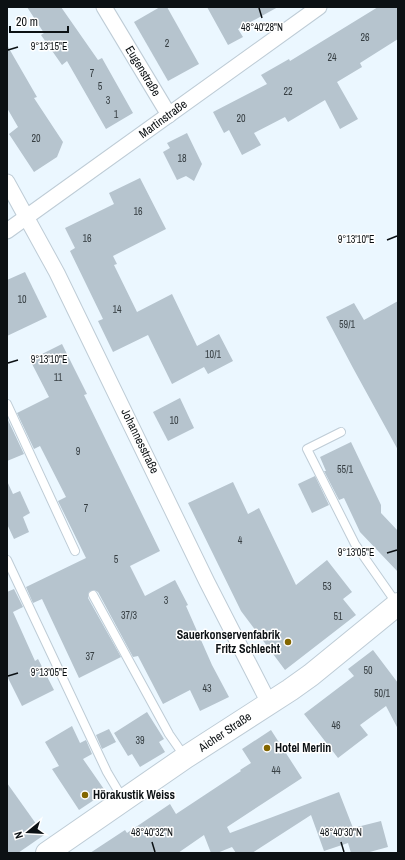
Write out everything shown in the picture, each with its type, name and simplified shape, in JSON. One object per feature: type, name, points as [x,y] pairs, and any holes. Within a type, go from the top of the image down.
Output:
[{"type":"main road","name":"Aicher Straße","points":[[46,853],[186,757],[310,675],[398,604]]},
{"type":"street","name":"Eugenstraße","points":[[104,7],[169,115]]},
{"type":"street","name":"Martinstraße","points":[[7,230],[169,115],[303,12],[319,7]]},
{"type":"street","name":"Johannesstraße","points":[[7,182],[57,273],[210,588],[269,703]]},
{"type":"lane","points":[[7,404],[75,551]]},
{"type":"lane","points":[[341,432],[307,449],[355,544],[398,604]]},
{"type":"lane","points":[[7,560],[107,772],[123,800]]},
{"type":"lane","points":[[92,595],[169,734],[186,757]]},
{"type":"building","points":[[27,7],[61,7],[98,60],[102,58],[133,113],[106,129],[67,61],[62,65],[41,35],[44,33]]},
{"type":"building","points":[[160,7],[167,7],[199,64],[168,81],[134,22]]},
{"type":"building","points":[[207,7],[278,7],[238,29],[243,37],[228,45]]},
{"type":"building","points":[[378,7],[398,7],[398,39],[360,63],[362,67],[337,82],[358,119],[340,129],[325,100],[288,122],[285,117],[254,133],[261,145],[242,155],[229,130],[224,133],[213,112],[267,84],[261,75],[289,59],[290,61]]},
{"type":"building","points":[[7,45],[37,97],[34,98],[63,142],[57,157],[34,172],[9,134],[18,127],[7,108]]},
{"type":"building","points":[[187,133],[202,164],[194,181],[186,176],[177,180],[163,152],[170,148],[167,143]]},
{"type":"building","points":[[140,178],[166,229],[113,256],[117,264],[114,265],[137,312],[172,294],[197,346],[219,334],[233,361],[208,374],[204,367],[172,384],[148,335],[113,352],[98,321],[103,319],[70,251],[75,248],[65,228],[114,204],[109,193]]},
{"type":"building","points":[[25,272],[47,317],[7,336],[7,280]]},
{"type":"building","points":[[398,301],[398,450],[326,317],[354,303],[364,320]]},
{"type":"building","points":[[62,344],[87,394],[84,395],[160,551],[130,566],[145,596],[175,580],[188,605],[186,606],[212,665],[229,697],[200,711],[190,690],[163,704],[138,656],[133,657],[98,592],[94,590],[89,592],[88,598],[121,657],[79,678],[42,599],[33,603],[26,587],[86,558],[58,501],[66,497],[40,446],[34,449],[17,413],[49,397],[30,360]]},
{"type":"building","points":[[180,398],[194,428],[168,441],[153,412]]},
{"type":"building","points":[[7,418],[24,454],[7,461]]},
{"type":"building","points":[[351,442],[381,505],[381,513],[398,531],[398,572],[360,532],[344,498],[339,500],[324,471],[326,471],[320,457]]},
{"type":"building","points":[[315,476],[329,505],[312,513],[298,484]]},
{"type":"building","points":[[7,481],[13,494],[20,491],[30,513],[23,517],[29,532],[14,539],[7,524]]},
{"type":"building","points":[[233,482],[248,514],[259,508],[296,585],[327,560],[352,592],[343,599],[356,615],[285,670],[241,611],[188,503]]},
{"type":"building","points":[[14,589],[23,607],[13,612],[35,661],[38,659],[54,690],[22,706],[7,676],[7,592]]},
{"type":"building","points":[[373,650],[398,683],[398,729],[386,706],[360,725],[368,735],[338,758],[304,714],[354,676],[348,669]]},
{"type":"building","points":[[147,712],[164,739],[159,742],[165,752],[140,767],[132,754],[128,756],[114,733]]},
{"type":"building","points":[[72,726],[80,743],[86,740],[92,754],[83,759],[106,792],[79,810],[52,769],[59,766],[45,742]]},
{"type":"building","points":[[109,729],[116,742],[102,749],[96,735]]},
{"type":"building","points":[[271,730],[302,778],[227,827],[230,833],[339,792],[353,828],[381,821],[388,847],[366,853],[351,853],[348,843],[324,851],[311,815],[252,853],[236,853],[232,847],[217,853],[211,853],[204,835],[178,853],[90,853],[125,830],[127,833],[170,804],[176,814],[241,771],[240,770],[251,763],[242,749]]},
{"type":"building","points":[[7,783],[44,835],[18,853],[7,853]]},
{"type":"place","name":"Sauerkonservenfabrik Fritz Schlecht","points":[[288,642]]},
{"type":"place","name":"Hotel Merlin","points":[[267,748]]},
{"type":"place","name":"Hörakustik Weiss","points":[[85,795]]}]
